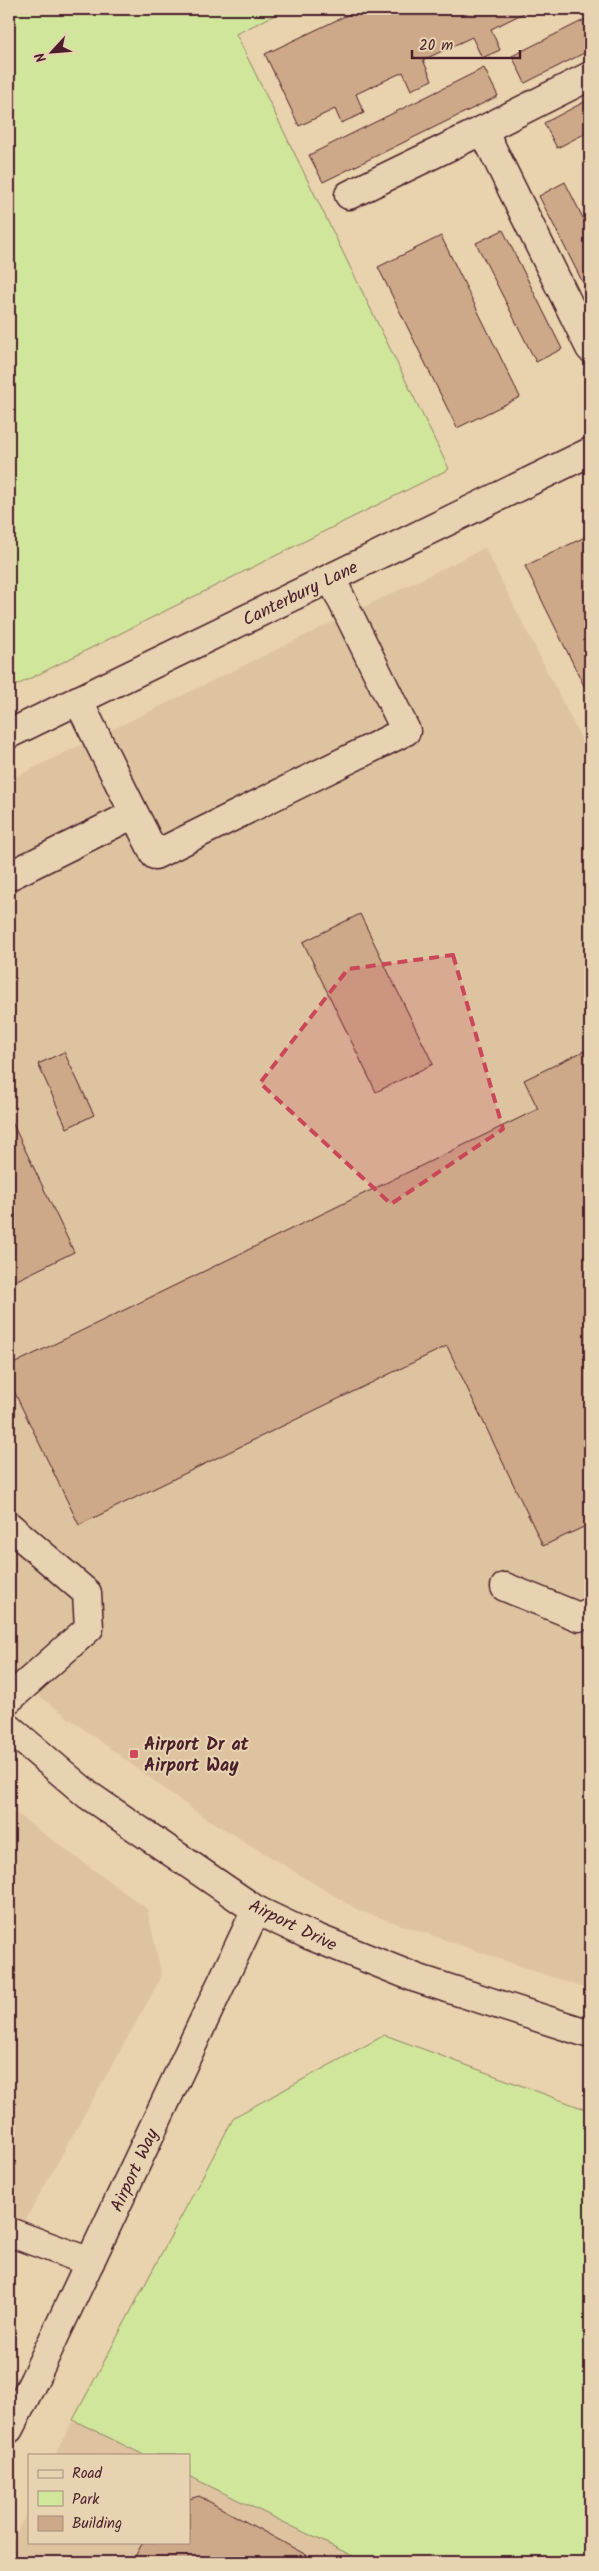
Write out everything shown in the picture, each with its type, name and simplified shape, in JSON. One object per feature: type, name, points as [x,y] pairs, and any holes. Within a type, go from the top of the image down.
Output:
[{"type":"street","points":[[349,196],[590,76]]},
{"type":"street","points":[[483,130],[590,348]]},
{"type":"street","name":"Canterbury Lane","points":[[9,734],[590,452]]},
{"type":"street","points":[[78,700],[155,855],[406,731],[331,578]]},
{"type":"street","points":[[9,876],[134,814]]},
{"type":"street","points":[[9,1526],[87,1592],[88,1628],[9,1699]]},
{"type":"street","points":[[505,1587],[579,1617],[590,1612]]},
{"type":"street","name":"Airport Drive","points":[[9,1728],[88,1795],[256,1910],[309,1936],[416,1978],[590,2034]]},
{"type":"street","name":"Airport Way","points":[[9,2429],[34,2380],[256,1910]]},
{"type":"street","points":[[9,2232],[90,2262]]},
{"type":"highlighted area","points":[[453,955],[503,1129],[391,1204],[260,1083],[348,969]]},
{"type":"shaded area","points":[[485,548],[590,756],[590,1990],[358,1910],[199,1814],[9,1674],[9,780]]},
{"type":"shaded area","points":[[9,1808],[147,1909],[162,1976],[9,2249]]},
{"type":"shaded area","points":[[73,2420],[142,2454],[56,2454]]},
{"type":"shaded area","points":[[190,2476],[365,2562],[9,2562],[9,2548],[28,2510],[28,2544],[190,2544]]},
{"type":"green space","points":[[9,9],[287,9],[236,34],[449,469],[9,689]]},
{"type":"green space","points":[[385,2035],[590,2111],[590,2562],[365,2562],[190,2476],[190,2454],[142,2454],[73,2420],[234,2117]]},
{"type":"building","points":[[360,9],[522,9],[524,13],[491,29],[500,50],[482,58],[472,37],[423,60],[432,80],[411,90],[403,72],[356,94],[364,113],[341,123],[335,109],[299,126],[265,54]]},
{"type":"building","points":[[590,17],[590,50],[525,83],[512,56]]},
{"type":"building","points":[[484,68],[498,96],[323,182],[309,155]]},
{"type":"building","points":[[590,99],[590,131],[557,148],[544,123]]},
{"type":"building","points":[[565,182],[590,232],[590,280],[583,283],[539,196]]},
{"type":"building","points":[[503,230],[562,349],[536,362],[476,243]]},
{"type":"building","points":[[441,236],[520,397],[457,428],[378,267]]},
{"type":"building","points":[[589,535],[590,537],[590,698],[525,566]]},
{"type":"building","points":[[360,914],[433,1064],[376,1092],[303,942]]},
{"type":"building","points":[[590,1048],[590,1524],[543,1546],[447,1346],[79,1525],[9,1381],[9,1366],[538,1109],[524,1080]]},
{"type":"building","points":[[64,1052],[94,1115],[67,1128],[38,1064]]},
{"type":"building","points":[[9,1116],[74,1252],[9,1284]]},
{"type":"building","points":[[199,2496],[319,2562],[132,2562],[142,2544],[190,2544],[190,2499]]},
{"type":"place","name":"Airport Dr at Airport Way","points":[[134,1754]]}]
